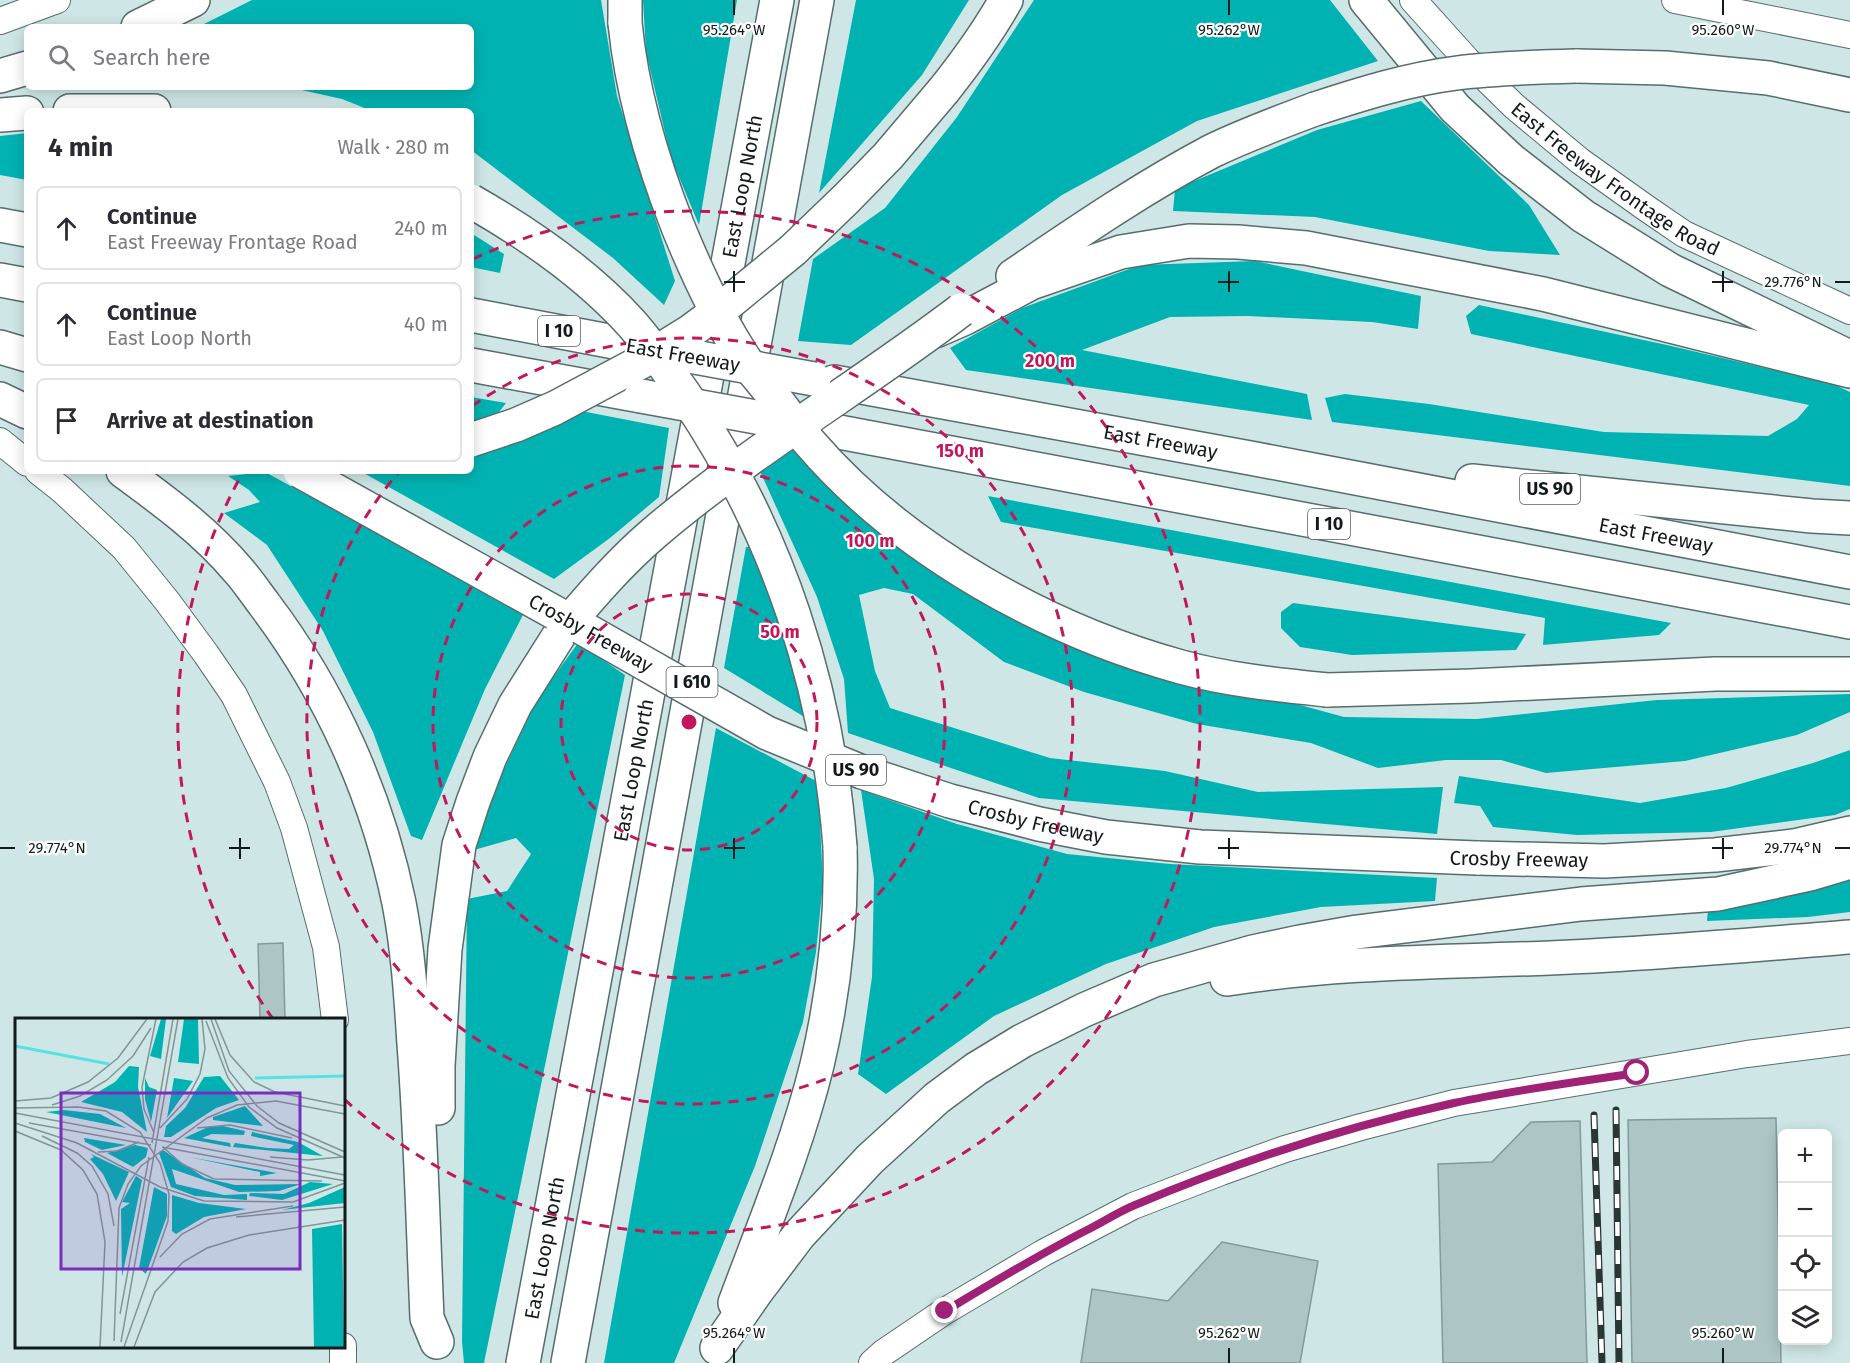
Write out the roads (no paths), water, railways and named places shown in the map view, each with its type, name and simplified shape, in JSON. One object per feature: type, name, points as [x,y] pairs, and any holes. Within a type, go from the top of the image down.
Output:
[{"type":"highway","points":[[144,24],[193,0]]},
{"type":"highway","name":"East Loop North","points":[[523,1363],[777,0]]},
{"type":"highway","name":"East Loop North","points":[[568,1363],[817,0]]},
{"type":"highway","points":[[474,439],[516,425],[574,399],[641,362],[700,325],[793,250],[888,156],[974,51],[1006,0]]},
{"type":"highway","points":[[1366,0],[1455,108],[1512,160],[1583,216],[1670,270],[1850,357]]},
{"type":"highway","points":[[625,12],[631,72],[661,184],[699,279],[742,356],[809,443],[867,500],[893,523],[938,556],[1016,601],[1091,637],[1183,668],[1288,686],[1327,690],[1472,686],[1715,674],[1850,674]]},
{"type":"highway","points":[[437,1352],[439,1046],[445,949],[459,845],[490,757],[514,705],[563,629],[620,565],[653,534],[706,490],[818,410],[932,332],[963,314],[1127,200],[1214,150],[1314,109],[1362,93],[1456,73],[1576,66],[1665,68],[1768,78],[1850,95]]},
{"type":"highway","points":[[0,76],[24,69]]},
{"type":"highway","points":[[0,115],[24,113]]},
{"type":"highway","points":[[474,203],[569,266],[611,302],[667,369],[728,465],[766,542],[786,591],[817,692],[835,785],[840,846],[839,935],[831,996],[817,1065],[800,1122],[715,1356]]},
{"type":"highway","points":[[0,225],[24,229]]},
{"type":"highway","points":[[963,314],[1031,283],[1121,252],[1190,241],[1238,242],[1306,248],[1543,294],[1850,371]]},
{"type":"highway","points":[[0,280],[24,284]]},
{"type":"highway","name":"East Freeway","points":[[474,316],[1250,458],[1850,572]]},
{"type":"highway","points":[[0,347],[24,355]]},
{"type":"highway","name":"I 10","points":[[474,366],[1850,622]]},
{"type":"highway","points":[[0,376],[24,385]]},
{"type":"highway","points":[[0,399],[24,411]]},
{"type":"highway","name":"US 90","points":[[1250,458],[1850,518]]},
{"type":"highway","points":[[127,474],[185,518],[238,569],[291,639],[315,680],[340,729],[365,787],[387,851],[399,905],[408,969],[416,1071],[427,1318],[437,1352]]},
{"type":"highway","name":"Crosby Freeway","points":[[305,474],[767,733],[862,772],[950,801],[1039,824],[1106,837],[1200,847],[1604,861],[1715,855],[1794,846],[1850,833]]},
{"type":"highway","points":[[715,1356],[756,1292],[799,1235],[870,1159],[937,1098],[976,1069],[1022,1041],[1084,1010],[1154,980],[1200,966],[1300,942],[1357,932],[1581,904],[1718,894],[1810,874],[1850,862]]},
{"type":"highway","points":[[1022,1041],[1095,1012],[1171,989],[1284,970],[1359,964],[1552,958],[1850,937]]},
{"type":"main road","points":[[0,21],[57,0]]},
{"type":"main road","name":"East Freeway Frontage Road","points":[[1413,0],[1467,60],[1514,106],[1580,161],[1646,208],[1684,234],[1850,311]]},
{"type":"main road","points":[[1675,0],[1850,35]]},
{"type":"main road","points":[[0,441],[24,461]]},
{"type":"main road","points":[[42,474],[62,490],[124,549],[174,610],[234,695],[277,782],[294,828],[326,947],[335,1018]]},
{"type":"main road","points":[[872,1363],[882,1353],[945,1311],[1043,1253],[1133,1206],[1285,1149],[1454,1103],[1747,1054],[1850,1041]]},
{"type":"railway","points":[[1616,1110],[1619,1363]]},
{"type":"railway","points":[[1594,1115],[1602,1363]]}]
